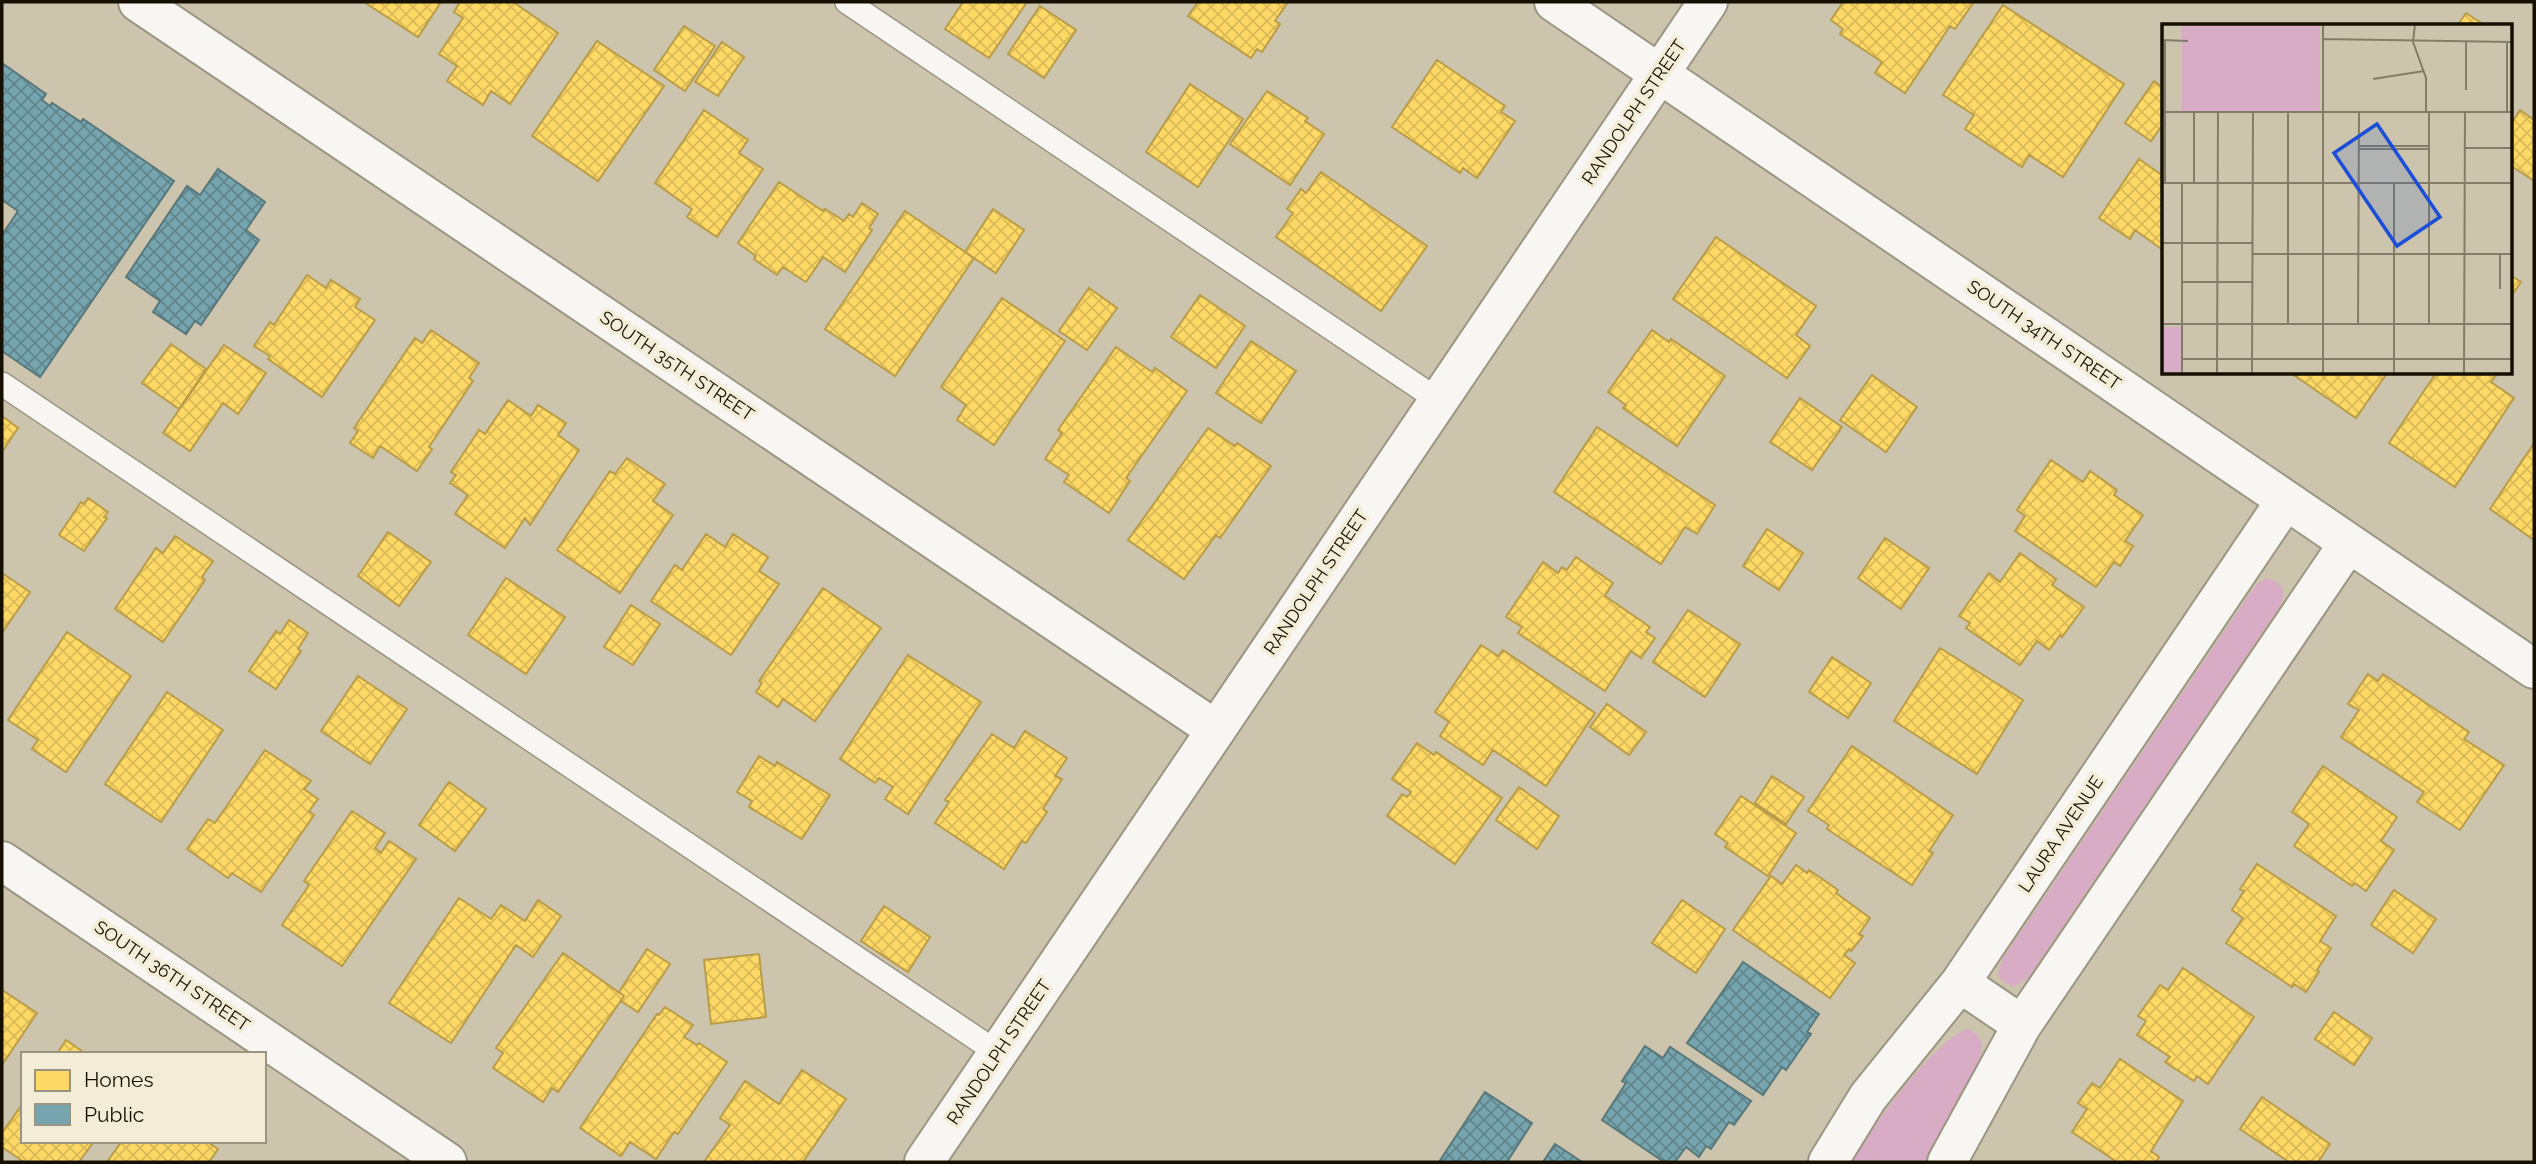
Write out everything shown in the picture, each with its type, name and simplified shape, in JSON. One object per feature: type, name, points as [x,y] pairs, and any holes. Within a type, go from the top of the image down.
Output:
[{"type":"street","name":"SOUTH 35TH STREET","points":[[138,2],[1216,730]]},
{"type":"street","name":"SOUTH 34TH STREET","points":[[1554,2],[2534,669]]},
{"type":"street","name":"RANDOLPH STREET","points":[[925,1162],[1708,2]]},
{"type":"street","name":"LAURA AVENUE","points":[[1828,1162],[1868,1097],[1961,983],[2286,500]]},
{"type":"street","points":[[1947,1162],[2022,1025],[2348,544]]},
{"type":"street","name":"SOUTH 36TH STREET","points":[[2,861],[447,1162]]},
{"type":"street","points":[[1961,983],[2022,1025]]},
{"type":"lane","points":[[847,2],[1438,400]]},
{"type":"lane","points":[[2,384],[998,1053]]},
{"type":"shaded area","points":[[2266,578],[2276,581],[2281,587],[2281,605],[2028,978],[2013,987],[2001,980],[1998,973],[2003,958],[2248,596],[2257,584]]},
{"type":"shaded area","points":[[1968,1029],[1975,1033],[1982,1045],[1976,1069],[1926,1162],[1852,1162],[1887,1109],[1922,1066],[1955,1035]]},
{"type":"building: Homes","points":[[364,2],[441,2],[418,37]]},
{"type":"building: Homes","points":[[460,2],[513,2],[558,33],[510,104],[491,91],[483,105],[447,81],[457,66],[439,54],[463,18],[454,12]]},
{"type":"building: Homes","points":[[963,2],[1027,2],[989,58],[945,29]]},
{"type":"building: Homes","points":[[1198,2],[1288,2],[1275,21],[1280,24],[1262,52],[1257,49],[1251,58],[1188,16]]},
{"type":"building: Homes","points":[[1843,2],[1974,2],[1955,29],[1950,26],[1905,93],[1875,73],[1882,62],[1840,34],[1843,29],[1831,20]]},
{"type":"building: Homes","points":[[2003,5],[2124,84],[2063,177],[2029,155],[2022,167],[1965,129],[1974,115],[1943,95]]},
{"type":"building: Homes","points":[[1040,6],[1076,30],[1044,78],[1008,54]]},
{"type":"building: Homes","points":[[2466,13],[2483,24],[2458,24]]},
{"type":"building: Homes","points":[[684,26],[715,46],[685,91],[654,70]]},
{"type":"building: Homes","points":[[597,41],[664,86],[598,181],[532,136]]},
{"type":"building: Homes","points":[[722,42],[744,57],[718,96],[695,82]]},
{"type":"building: Homes","points":[[1437,60],[1505,106],[1501,112],[1515,121],[1477,178],[1463,168],[1460,173],[1392,127]]},
{"type":"building: Homes","points":[[2154,81],[2162,87],[2162,125],[2151,141],[2125,123]]},
{"type":"building: Homes","points":[[1190,84],[1243,119],[1198,187],[1146,152]]},
{"type":"building: Homes","points":[[1267,91],[1308,118],[1305,121],[1324,134],[1290,185],[1230,144]]},
{"type":"building: Homes","points":[[704,110],[748,140],[739,153],[763,169],[717,237],[687,217],[692,209],[655,183]]},
{"type":"building: Homes","points":[[2520,110],[2534,120],[2534,181],[2512,166],[2512,123]]},
{"type":"building: Homes","points":[[2139,159],[2162,175],[2162,249],[2135,230],[2130,239],[2099,218]]},
{"type":"building: Homes","points":[[1321,172],[1427,246],[1381,311],[1276,237],[1293,213],[1287,209],[1301,189],[1306,193]]},
{"type":"building: Homes","points":[[779,182],[823,211],[825,209],[844,221],[849,214],[853,217],[862,203],[878,214],[869,228],[872,230],[845,272],[823,257],[806,282],[783,267],[777,275],[754,259],[756,256],[738,243]]},
{"type":"building: Homes","points":[[993,209],[1024,230],[996,273],[965,252]]},
{"type":"building: Homes","points":[[905,211],[974,258],[895,376],[825,329]]},
{"type":"building: Homes","points":[[1716,237],[1816,306],[1796,335],[1810,346],[1787,378],[1673,299]]},
{"type":"building: Homes","points":[[307,275],[326,288],[331,280],[360,299],[355,307],[375,320],[322,397],[254,346],[270,322],[274,325]]},
{"type":"building: Homes","points":[[2512,276],[2521,282],[2512,295]]},
{"type":"building: Homes","points":[[1089,288],[1117,308],[1087,350],[1059,331]]},
{"type":"building: Homes","points":[[1200,295],[1245,326],[1216,368],[1171,337]]},
{"type":"building: Homes","points":[[1002,298],[1065,341],[994,445],[957,420],[966,405],[941,387]]},
{"type":"building: Homes","points":[[431,330],[479,363],[469,378],[473,381],[429,447],[432,449],[417,471],[380,446],[373,458],[350,443],[358,431],[354,428],[415,338],[422,343]]},
{"type":"building: Homes","points":[[1652,330],[1669,342],[1671,339],[1725,376],[1677,446],[1623,408],[1626,405],[1608,392]]},
{"type":"building: Homes","points":[[1251,341],[1296,371],[1261,423],[1216,393]]},
{"type":"building: Homes","points":[[171,344],[206,369],[179,409],[142,383]]},
{"type":"building: Homes","points":[[224,345],[266,373],[238,414],[223,403],[190,451],[163,433]]},
{"type":"building: Homes","points":[[1116,347],[1152,372],[1155,368],[1187,391],[1126,478],[1130,481],[1109,513],[1064,482],[1069,475],[1045,459],[1062,433],[1058,430]]},
{"type":"building: Homes","points":[[2292,374],[2386,374],[2356,418]]},
{"type":"building: Homes","points":[[2435,374],[2497,374],[2491,382],[2514,398],[2455,487],[2389,443]]},
{"type":"building: Homes","points":[[1872,375],[1917,407],[1886,452],[1840,420]]},
{"type":"building: Homes","points":[[1800,398],[1842,427],[1812,470],[1770,442]]},
{"type":"building: Homes","points":[[508,400],[531,416],[538,405],[566,423],[558,435],[579,450],[530,525],[525,518],[505,548],[455,514],[468,495],[450,483],[456,475],[451,472],[479,430],[485,434]]},
{"type":"building: Homes","points":[[2,416],[18,428],[2,452]]},
{"type":"building: Homes","points":[[1597,427],[1715,505],[1697,534],[1685,527],[1661,564],[1554,492]]},
{"type":"building: Homes","points":[[1208,428],[1235,446],[1237,443],[1271,466],[1220,538],[1216,535],[1184,579],[1128,540]]},
{"type":"building: Homes","points":[[2534,443],[2534,540],[2490,509]]},
{"type":"building: Homes","points":[[627,458],[665,484],[653,501],[673,515],[620,593],[557,550],[610,471],[615,474]]},
{"type":"building: Homes","points":[[2051,460],[2083,482],[2090,471],[2117,490],[2114,495],[2143,515],[2125,541],[2133,546],[2120,566],[2114,562],[2096,587],[2015,531],[2025,516],[2017,510]]},
{"type":"building: Homes","points":[[88,498],[108,512],[104,517],[107,518],[84,551],[59,535],[81,502],[84,504]]},
{"type":"building: Homes","points":[[1767,529],[1803,553],[1779,590],[1743,566]]},
{"type":"building: Homes","points":[[388,532],[431,562],[399,606],[358,576]]},
{"type":"building: Homes","points":[[706,534],[725,547],[733,534],[768,557],[759,571],[779,584],[731,655],[651,601],[675,565],[682,570]]},
{"type":"building: Homes","points":[[175,536],[213,561],[202,577],[205,580],[163,642],[115,609],[156,548],[163,553]]},
{"type":"building: Homes","points":[[1885,538],[1929,568],[1901,609],[1858,578]]},
{"type":"building: Homes","points":[[2020,553],[2056,579],[2052,585],[2084,607],[2049,650],[2037,641],[2020,665],[1966,628],[1970,623],[1959,616],[1989,573],[2000,582]]},
{"type":"building: Homes","points":[[1576,557],[1613,583],[1605,596],[1650,627],[1646,632],[1655,638],[1641,658],[1631,651],[1605,691],[1518,633],[1522,627],[1506,617],[1543,562],[1558,573],[1562,567],[1567,570]]},
{"type":"building: Homes","points":[[2,573],[30,592],[2,633]]},
{"type":"building: Homes","points":[[506,578],[565,617],[526,674],[468,635]]},
{"type":"building: Homes","points":[[823,588],[881,628],[815,721],[783,699],[778,707],[756,692],[762,683],[759,681]]},
{"type":"building: Homes","points":[[631,605],[660,624],[633,665],[604,647]]},
{"type":"building: Homes","points":[[1688,610],[1740,644],[1705,697],[1653,662]]},
{"type":"building: Homes","points":[[289,620],[308,633],[298,649],[301,651],[276,689],[249,671],[276,631],[280,634]]},
{"type":"building: Homes","points":[[67,632],[131,676],[66,772],[32,749],[38,740],[8,720]]},
{"type":"building: Homes","points":[[1481,645],[1498,656],[1503,650],[1595,713],[1546,786],[1493,750],[1483,765],[1440,736],[1449,722],[1435,712]]},
{"type":"building: Homes","points":[[1940,648],[2023,700],[1977,774],[1894,721]]},
{"type":"building: Homes","points":[[908,655],[981,702],[908,814],[885,799],[893,787],[879,778],[875,783],[840,759]]},
{"type":"building: Homes","points":[[1832,657],[1871,683],[1848,718],[1809,692]]},
{"type":"building: Homes","points":[[2368,674],[2378,681],[2383,674],[2469,732],[2464,739],[2504,765],[2460,830],[2417,802],[2424,792],[2341,737],[2359,710],[2348,704]]},
{"type":"building: Homes","points":[[358,676],[407,709],[370,764],[321,731]]},
{"type":"building: Homes","points":[[167,692],[223,730],[161,822],[105,784]]},
{"type":"building: Homes","points":[[1607,704],[1646,732],[1629,755],[1590,727]]},
{"type":"building: Homes","points":[[1025,731],[1067,758],[1055,776],[1062,779],[1043,809],[1047,812],[1026,843],[1022,841],[1004,869],[935,823],[949,802],[945,800],[992,734],[1014,748]]},
{"type":"building: Homes","points":[[1417,743],[1434,755],[1436,752],[1502,798],[1455,864],[1387,816],[1402,794],[1407,797],[1411,792],[1392,779]]},
{"type":"building: Homes","points":[[1852,746],[1953,815],[1929,851],[1933,853],[1912,885],[1827,829],[1829,825],[1808,811]]},
{"type":"building: Homes","points":[[265,750],[311,781],[304,789],[318,799],[309,811],[314,815],[261,892],[232,873],[228,878],[187,849],[208,819],[215,823]]},
{"type":"building: Homes","points":[[759,756],[775,766],[777,762],[830,795],[802,839],[749,807],[752,801],[737,792]]},
{"type":"building: Homes","points":[[2323,766],[2397,817],[2381,841],[2394,850],[2366,891],[2355,883],[2352,886],[2294,846],[2309,824],[2292,812]]},
{"type":"building: Homes","points":[[1772,776],[1804,797],[1786,824],[1755,803]]},
{"type":"building: Homes","points":[[449,782],[486,809],[455,851],[419,825]]},
{"type":"building: Homes","points":[[1519,787],[1559,816],[1537,849],[1496,820]]},
{"type":"building: Homes","points":[[1741,796],[1796,833],[1768,876],[1725,847],[1728,843],[1715,834]]},
{"type":"building: Homes","points":[[352,811],[385,833],[375,848],[381,853],[389,841],[416,859],[342,966],[282,925],[309,885],[304,881]]},
{"type":"building: Homes","points":[[2257,864],[2336,916],[2320,941],[2331,948],[2306,992],[2294,984],[2292,987],[2226,943],[2243,918],[2232,910],[2244,891],[2240,889]]},
{"type":"building: Homes","points":[[1796,865],[1807,873],[1809,870],[1838,890],[1836,893],[1870,918],[1859,934],[1863,936],[1851,951],[1849,949],[1844,955],[1855,963],[1830,998],[1733,930],[1771,876],[1782,884]]},
{"type":"building: Homes","points":[[2394,890],[2436,919],[2413,953],[2371,925]]},
{"type":"building: Homes","points":[[459,898],[491,919],[501,905],[525,921],[538,900],[561,916],[533,957],[516,945],[451,1043],[389,1003]]},
{"type":"building: Homes","points":[[1682,900],[1725,929],[1696,973],[1652,943]]},
{"type":"building: Homes","points":[[884,906],[930,937],[908,972],[861,941]]},
{"type":"building: Homes","points":[[647,949],[670,964],[638,1012],[621,1001],[624,996],[619,992]]},
{"type":"building: Homes","points":[[563,953],[624,996],[558,1092],[552,1088],[543,1102],[493,1068],[503,1053],[496,1048]]},
{"type":"building: Homes","points":[[759,954],[766,1017],[711,1024],[704,960]]},
{"type":"building: Homes","points":[[2183,968],[2254,1017],[2208,1084],[2197,1076],[2194,1081],[2165,1062],[2170,1057],[2137,1035],[2146,1021],[2138,1016],[2160,985],[2168,990]]},
{"type":"building: Homes","points":[[2,990],[37,1013],[2,1065]]},
{"type":"building: Homes","points":[[665,1007],[693,1025],[684,1037],[697,1045],[699,1043],[727,1062],[678,1134],[674,1132],[656,1159],[630,1142],[621,1156],[580,1128],[657,1014]]},
{"type":"building: Homes","points":[[2334,1012],[2372,1038],[2354,1065],[2315,1039]]},
{"type":"building: Homes","points":[[66,1040],[83,1052],[58,1052]]},
{"type":"building: Homes","points":[[2120,1059],[2183,1101],[2151,1151],[2159,1157],[2156,1162],[2117,1162],[2072,1132],[2087,1109],[2078,1103],[2092,1083],[2100,1088]]},
{"type":"building: Homes","points":[[802,1070],[846,1099],[803,1162],[704,1162],[730,1125],[720,1118],[745,1081],[779,1104]]},
{"type":"building: Homes","points":[[2262,1097],[2330,1144],[2318,1162],[2289,1162],[2240,1129]]},
{"type":"building: Homes","points":[[21,1106],[21,1143],[93,1143],[79,1162],[24,1162],[2,1147],[2,1133]]},
{"type":"building: Homes","points":[[121,1143],[209,1143],[218,1149],[209,1162],[107,1162]]},
{"type":"building: Public","points":[[2,63],[46,94],[42,100],[50,106],[52,103],[81,122],[83,119],[174,181],[40,377],[2,351],[2,235],[18,211],[2,200]]},
{"type":"building: Public","points":[[218,169],[265,202],[246,230],[259,240],[201,325],[195,321],[186,334],[153,312],[160,301],[126,277],[187,186],[200,195]]},
{"type":"building: Public","points":[[1743,962],[1819,1014],[1807,1032],[1811,1034],[1786,1070],[1782,1067],[1763,1095],[1687,1043]]},
{"type":"building: Public","points":[[1645,1046],[1663,1058],[1670,1047],[1751,1101],[1734,1125],[1729,1122],[1711,1149],[1706,1146],[1699,1157],[1686,1147],[1675,1162],[1664,1162],[1602,1120],[1626,1083],[1622,1081]]},
{"type":"building: Public","points":[[1485,1092],[1532,1123],[1507,1162],[1439,1162]]},
{"type":"building: Public","points":[[1555,1144],[1582,1162],[1543,1162]]}]
